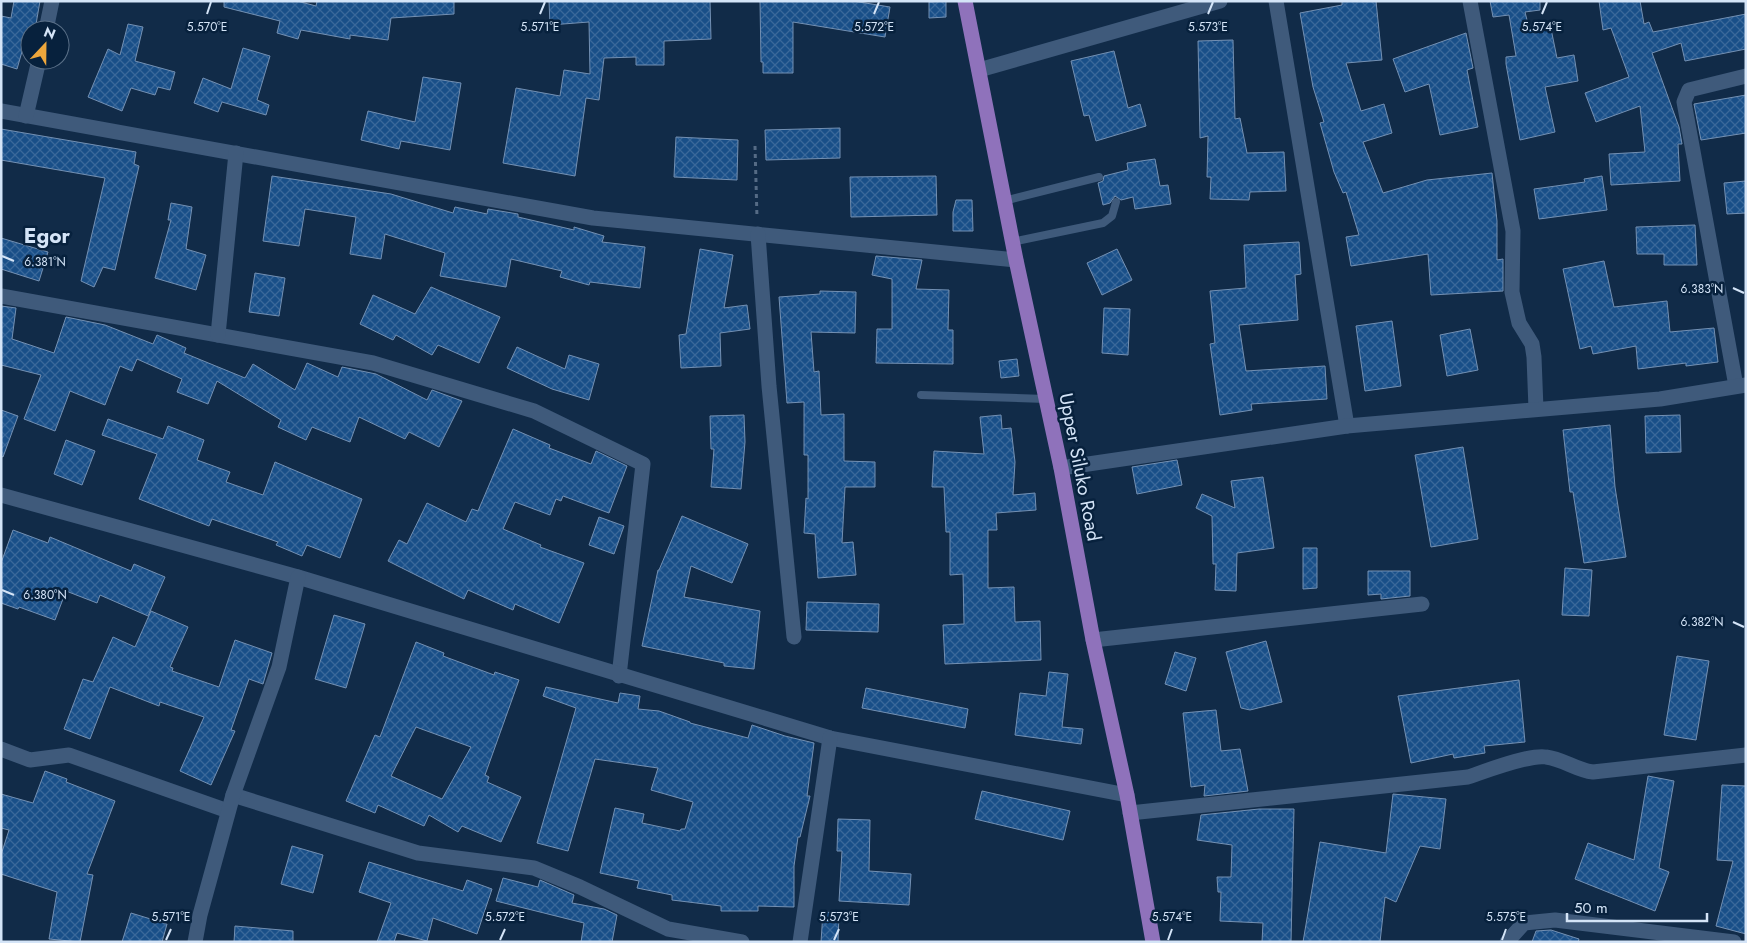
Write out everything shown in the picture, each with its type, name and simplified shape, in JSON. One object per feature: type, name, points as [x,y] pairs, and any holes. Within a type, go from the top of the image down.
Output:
[{"type":"main road","name":"Upper Siluko Road","points":[[966,1],[1012,242],[1061,468],[1093,640],[1130,813],[1153,942]]},
{"type":"street","points":[[48,20],[52,1]]},
{"type":"street","points":[[979,70],[1220,1]]},
{"type":"street","points":[[1276,1],[1347,426]]},
{"type":"street","points":[[1470,1],[1513,231],[1512,292],[1519,323],[1532,344],[1536,409]]},
{"type":"street","points":[[26,116],[37,70]]},
{"type":"street","points":[[1061,468],[1347,426],[1660,399],[1741,386],[1684,102],[1690,90],[1746,76]]},
{"type":"street","points":[[1,111],[593,218],[1016,260]]},
{"type":"street","points":[[218,334],[236,153]]},
{"type":"street","points":[[758,234],[769,386],[794,636]]},
{"type":"street","points":[[1,296],[373,362],[534,411],[643,464],[619,676]]},
{"type":"street","points":[[1,495],[298,577],[619,676],[830,738],[1126,795]]},
{"type":"street","points":[[195,942],[200,915],[228,811],[279,668],[298,577]]},
{"type":"street","points":[[1093,640],[1422,604]]},
{"type":"street","points":[[800,942],[830,738]]},
{"type":"street","points":[[1,749],[30,760],[68,755],[228,811]]},
{"type":"street","points":[[1130,813],[1468,777],[1512,764],[1528,757],[1544,756],[1559,760],[1580,770],[1593,772],[1746,755]]},
{"type":"street","points":[[233,795],[418,853],[534,868],[668,929],[742,942]]},
{"type":"street","points":[[1507,942],[1524,923],[1555,920],[1734,942]]},
{"type":"lane","points":[[1004,201],[1099,177]]},
{"type":"lane","points":[[1012,242],[1103,223],[1112,216],[1116,202]]},
{"type":"lane","points":[[921,396],[1046,399]]},
{"type":"path","points":[[755,146],[758,234]]},
{"type":"building","points":[[14,1],[40,1],[37,20],[20,20],[20,58],[17,69],[1,64],[1,16],[11,18]]},
{"type":"building","points":[[224,1],[297,1],[316,6],[317,1],[454,1],[454,14],[391,18],[388,40],[350,35],[350,39],[301,30],[298,39],[277,33],[280,21],[224,7]]},
{"type":"building","points":[[549,1],[710,1],[711,39],[664,41],[664,65],[636,65],[636,57],[604,58],[599,100],[586,98],[575,176],[503,163],[516,88],[560,96],[564,70],[590,74],[589,22],[550,25]]},
{"type":"building","points":[[760,1],[853,1],[890,7],[885,37],[793,22],[793,73],[763,73],[763,62],[761,62]]},
{"type":"building","points":[[946,1],[946,17],[929,18],[929,2]]},
{"type":"building","points":[[1342,1],[1376,1],[1382,60],[1346,63],[1361,111],[1384,104],[1392,133],[1363,142],[1383,193],[1427,180],[1492,173],[1497,221],[1497,260],[1503,259],[1503,291],[1431,295],[1428,254],[1351,266],[1346,237],[1359,235],[1346,192],[1343,193],[1334,172],[1320,123],[1324,122],[1313,87],[1300,13],[1342,5]]},
{"type":"building","points":[[1490,1],[1540,1],[1540,10],[1525,12],[1529,28],[1550,24],[1557,58],[1574,55],[1578,81],[1545,87],[1555,132],[1520,140],[1506,64],[1506,57],[1516,56],[1509,15],[1493,17]]},
{"type":"building","points":[[1599,1],[1640,1],[1644,24],[1649,22],[1653,32],[1746,14],[1746,49],[1685,61],[1681,43],[1652,53],[1679,127],[1682,144],[1678,144],[1680,181],[1611,185],[1609,154],[1645,152],[1640,106],[1596,122],[1585,93],[1629,77],[1611,28],[1603,30]]},
{"type":"building","points":[[128,24],[143,27],[135,61],[175,72],[170,90],[158,87],[155,95],[131,88],[122,111],[88,97],[108,49],[120,55]]},
{"type":"building","points":[[1466,33],[1473,68],[1467,70],[1478,127],[1440,135],[1429,84],[1405,92],[1393,59]]},
{"type":"building","points":[[1233,40],[1235,119],[1240,118],[1247,153],[1284,152],[1286,191],[1250,192],[1249,200],[1210,199],[1211,177],[1207,177],[1208,136],[1200,138],[1198,41]]},
{"type":"building","points":[[243,48],[270,56],[257,100],[269,105],[266,115],[222,102],[218,112],[194,103],[203,78],[231,89]]},
{"type":"building","points":[[1114,51],[1128,108],[1140,104],[1146,126],[1096,141],[1089,115],[1084,116],[1071,61]]},
{"type":"building","points":[[423,77],[461,83],[450,150],[401,141],[399,149],[361,140],[368,111],[415,122]]},
{"type":"building","points":[[1746,95],[1746,133],[1701,140],[1694,104]]},
{"type":"building","points":[[840,128],[840,158],[766,160],[765,130]]},
{"type":"building","points":[[1,129],[136,152],[134,164],[139,166],[115,270],[103,267],[94,287],[81,281],[105,178],[1,160]]},
{"type":"building","points":[[676,137],[738,140],[737,180],[674,177]]},
{"type":"building","points":[[1155,159],[1160,186],[1168,185],[1171,204],[1135,209],[1133,197],[1121,200],[1115,196],[1110,203],[1103,205],[1098,183],[1103,181],[1104,176],[1128,170],[1127,163]]},
{"type":"building","points":[[272,176],[391,194],[453,213],[455,207],[487,214],[488,209],[518,214],[518,217],[574,230],[574,227],[604,236],[602,242],[645,247],[640,288],[590,282],[589,285],[560,277],[562,271],[511,259],[506,287],[440,276],[445,253],[385,234],[381,259],[350,254],[356,217],[305,209],[299,246],[263,241]]},
{"type":"building","points":[[936,176],[937,215],[851,217],[850,177]]},
{"type":"building","points":[[1602,176],[1607,210],[1539,219],[1534,189],[1585,182],[1584,179]]},
{"type":"building","points":[[1746,181],[1746,213],[1727,214],[1724,183]]},
{"type":"building","points":[[956,200],[972,200],[973,231],[953,231],[953,212]]},
{"type":"building","points":[[171,203],[192,207],[186,249],[206,255],[196,290],[155,278],[171,220],[168,220]]},
{"type":"building","points":[[1695,225],[1697,265],[1664,265],[1664,254],[1637,254],[1636,227]]},
{"type":"building","points":[[1,238],[48,252],[39,281],[1,269]]},
{"type":"building","points":[[1299,242],[1301,274],[1295,275],[1298,320],[1239,325],[1246,371],[1325,366],[1327,399],[1251,404],[1252,410],[1220,415],[1210,344],[1215,343],[1210,291],[1246,288],[1244,245]]},
{"type":"building","points":[[700,249],[733,255],[724,308],[747,305],[750,329],[720,333],[721,366],[681,368],[679,335],[686,334]]},
{"type":"building","points":[[1117,249],[1132,280],[1102,295],[1087,263]]},
{"type":"building","points":[[876,256],[922,260],[916,289],[949,290],[948,330],[953,330],[953,364],[876,363],[877,329],[892,329],[892,279],[872,275]]},
{"type":"building","points":[[1604,261],[1614,307],[1667,301],[1670,332],[1714,328],[1718,362],[1686,366],[1686,363],[1638,369],[1636,346],[1593,354],[1591,346],[1580,349],[1563,269]]},
{"type":"building","points":[[255,273],[285,278],[279,316],[249,312]]},
{"type":"building","points":[[431,287],[500,317],[479,363],[438,345],[432,355],[396,335],[393,340],[360,324],[373,295],[415,314]]},
{"type":"building","points":[[820,291],[856,292],[855,333],[811,332],[814,372],[819,371],[821,415],[844,414],[844,461],[875,462],[875,487],[845,487],[842,543],[853,542],[856,575],[818,578],[815,534],[804,533],[806,498],[808,499],[808,455],[804,455],[804,402],[787,403],[779,297],[820,294]]},
{"type":"building","points":[[1,306],[16,308],[12,339],[54,353],[66,317],[105,325],[153,344],[157,335],[186,348],[184,353],[245,378],[253,364],[295,390],[307,363],[338,377],[342,367],[376,374],[427,400],[432,390],[462,401],[439,447],[409,432],[405,439],[359,417],[350,442],[312,427],[306,440],[278,427],[281,420],[217,381],[208,404],[177,392],[182,379],[137,359],[132,371],[120,366],[105,405],[70,391],[55,431],[24,419],[41,375],[1,365]]},
{"type":"building","points":[[1104,308],[1130,309],[1128,355],[1102,353]]},
{"type":"building","points":[[1392,321],[1401,386],[1365,391],[1356,326]]},
{"type":"building","points":[[1470,329],[1478,370],[1447,376],[1440,335]]},
{"type":"building","points":[[517,347],[565,369],[569,355],[599,364],[589,400],[552,389],[507,368]]},
{"type":"building","points":[[1017,359],[1019,376],[1001,378],[999,361]]},
{"type":"building","points":[[1,410],[18,416],[3,457],[1,456]]},
{"type":"building","points":[[744,415],[745,442],[741,489],[711,487],[714,449],[711,449],[710,416]]},
{"type":"building","points":[[1001,415],[1002,429],[1011,428],[1015,462],[1013,495],[1035,493],[1036,510],[996,513],[997,530],[988,530],[988,588],[1014,587],[1015,622],[1040,621],[1041,660],[945,664],[943,625],[964,624],[963,574],[950,575],[950,532],[946,532],[944,487],[932,487],[934,451],[984,454],[980,417]]},
{"type":"building","points":[[1680,415],[1681,452],[1646,453],[1645,416]]},
{"type":"building","points":[[108,419],[163,439],[168,426],[204,440],[197,460],[230,472],[226,482],[263,495],[275,462],[362,499],[340,558],[307,545],[302,556],[276,545],[278,542],[212,519],[209,526],[139,499],[157,454],[102,435]]},
{"type":"building","points":[[1610,425],[1615,487],[1626,557],[1584,563],[1573,492],[1570,492],[1563,430]]},
{"type":"building","points":[[513,429],[550,445],[549,448],[591,464],[596,451],[627,466],[609,513],[563,496],[561,501],[556,499],[550,515],[515,502],[503,529],[541,545],[540,547],[584,563],[559,623],[515,604],[513,610],[468,590],[464,599],[388,561],[399,540],[407,544],[427,503],[466,522],[472,509],[478,511]]},
{"type":"building","points":[[66,440],[95,451],[82,485],[54,474]]},
{"type":"building","points":[[1463,447],[1478,539],[1431,547],[1415,455]]},
{"type":"building","points":[[1177,460],[1182,485],[1137,494],[1132,467]]},
{"type":"building","points":[[1263,477],[1274,548],[1237,553],[1236,591],[1215,590],[1216,564],[1213,564],[1212,516],[1196,508],[1202,494],[1235,508],[1231,481]]},
{"type":"building","points":[[682,516],[748,544],[732,583],[691,566],[684,597],[760,611],[754,669],[724,666],[724,663],[642,646],[658,570]]},
{"type":"building","points":[[599,517],[624,526],[614,554],[589,545]]},
{"type":"building","points":[[13,530],[48,543],[50,537],[131,571],[134,564],[165,577],[148,616],[100,595],[97,603],[66,591],[55,620],[19,607],[18,609],[1,603],[1,563]]},
{"type":"building","points":[[1303,548],[1317,548],[1317,588],[1303,589]]},
{"type":"building","points":[[1565,568],[1592,570],[1589,616],[1562,615]]},
{"type":"building","points":[[1368,571],[1410,571],[1410,596],[1381,599],[1381,594],[1368,595]]},
{"type":"building","points":[[807,602],[879,604],[878,632],[806,630]]},
{"type":"building","points":[[151,611],[188,627],[170,667],[173,668],[172,671],[219,687],[235,640],[272,653],[263,684],[249,679],[231,730],[235,731],[211,785],[180,771],[204,717],[160,702],[159,706],[110,687],[90,739],[64,729],[83,679],[93,682],[113,637],[135,647]]},
{"type":"building","points":[[334,615],[365,624],[346,688],[315,679]]},
{"type":"building","points":[[1266,641],[1282,702],[1250,710],[1241,708],[1226,652]]},
{"type":"building","points":[[416,642],[444,653],[443,656],[494,675],[495,672],[519,680],[485,775],[489,777],[487,782],[521,797],[501,842],[462,826],[458,832],[429,815],[424,826],[378,805],[375,813],[346,801],[375,735],[380,737]],"holes":[[[416,727],[471,747],[442,799],[391,776]]]},
{"type":"building","points":[[1175,652],[1196,658],[1186,691],[1165,684]]},
{"type":"building","points":[[1677,656],[1709,661],[1696,740],[1664,735]]},
{"type":"building","points":[[1049,672],[1068,674],[1062,727],[1083,729],[1081,744],[1015,735],[1020,693],[1046,696]]},
{"type":"building","points":[[1519,680],[1525,742],[1484,746],[1485,753],[1454,758],[1453,754],[1411,763],[1398,696]]},
{"type":"building","points":[[546,687],[618,703],[620,693],[640,696],[638,709],[659,711],[690,723],[748,738],[752,725],[814,743],[807,796],[810,796],[800,837],[798,837],[794,866],[794,907],[758,906],[758,911],[721,911],[721,906],[672,900],[672,895],[637,888],[639,881],[600,873],[615,808],[644,814],[642,823],[680,831],[685,829],[693,802],[651,790],[658,768],[595,759],[568,851],[537,843],[576,708],[543,696]]},
{"type":"building","points":[[866,688],[968,709],[965,728],[862,708]]},
{"type":"building","points":[[1216,710],[1221,751],[1240,749],[1248,791],[1204,796],[1205,785],[1191,787],[1183,713]]},
{"type":"building","points":[[45,771],[67,779],[66,782],[115,801],[87,874],[93,875],[80,942],[49,939],[57,892],[1,874],[1,855],[9,830],[1,828],[1,794],[33,803]]},
{"type":"building","points":[[1648,776],[1674,781],[1659,868],[1669,872],[1655,911],[1575,879],[1588,843],[1634,860]]},
{"type":"building","points":[[1722,785],[1746,786],[1746,934],[1716,926],[1733,861],[1717,860]]},
{"type":"building","points":[[982,791],[1070,811],[1063,840],[975,819]]},
{"type":"building","points":[[1393,794],[1446,799],[1440,849],[1420,846],[1396,902],[1385,897],[1380,942],[1303,942],[1320,842],[1386,853]]},
{"type":"building","points":[[1259,809],[1294,809],[1291,942],[1262,942],[1263,923],[1220,921],[1221,892],[1218,892],[1217,877],[1231,877],[1232,845],[1197,840],[1201,815]]},
{"type":"building","points":[[838,819],[870,820],[869,871],[911,874],[909,905],[839,901],[842,851],[837,851]]},
{"type":"building","points":[[292,846],[323,855],[313,893],[281,884]]},
{"type":"building","points":[[369,862],[463,891],[467,880],[492,889],[477,934],[433,918],[427,941],[397,933],[394,942],[377,942],[391,903],[359,892]]},
{"type":"building","points":[[503,878],[538,887],[540,880],[574,895],[572,903],[604,909],[617,915],[612,942],[581,942],[584,923],[496,901]]},
{"type":"building","points":[[823,912],[839,913],[838,942],[821,942]]},
{"type":"building","points":[[131,913],[167,924],[162,942],[122,942]]},
{"type":"building","points":[[235,926],[293,931],[293,942],[234,942]]},
{"type":"building","points":[[1551,930],[1579,939],[1578,942],[1532,942],[1536,931]]},
{"type":"district","name":"Egor","points":[[47,236]]}]
